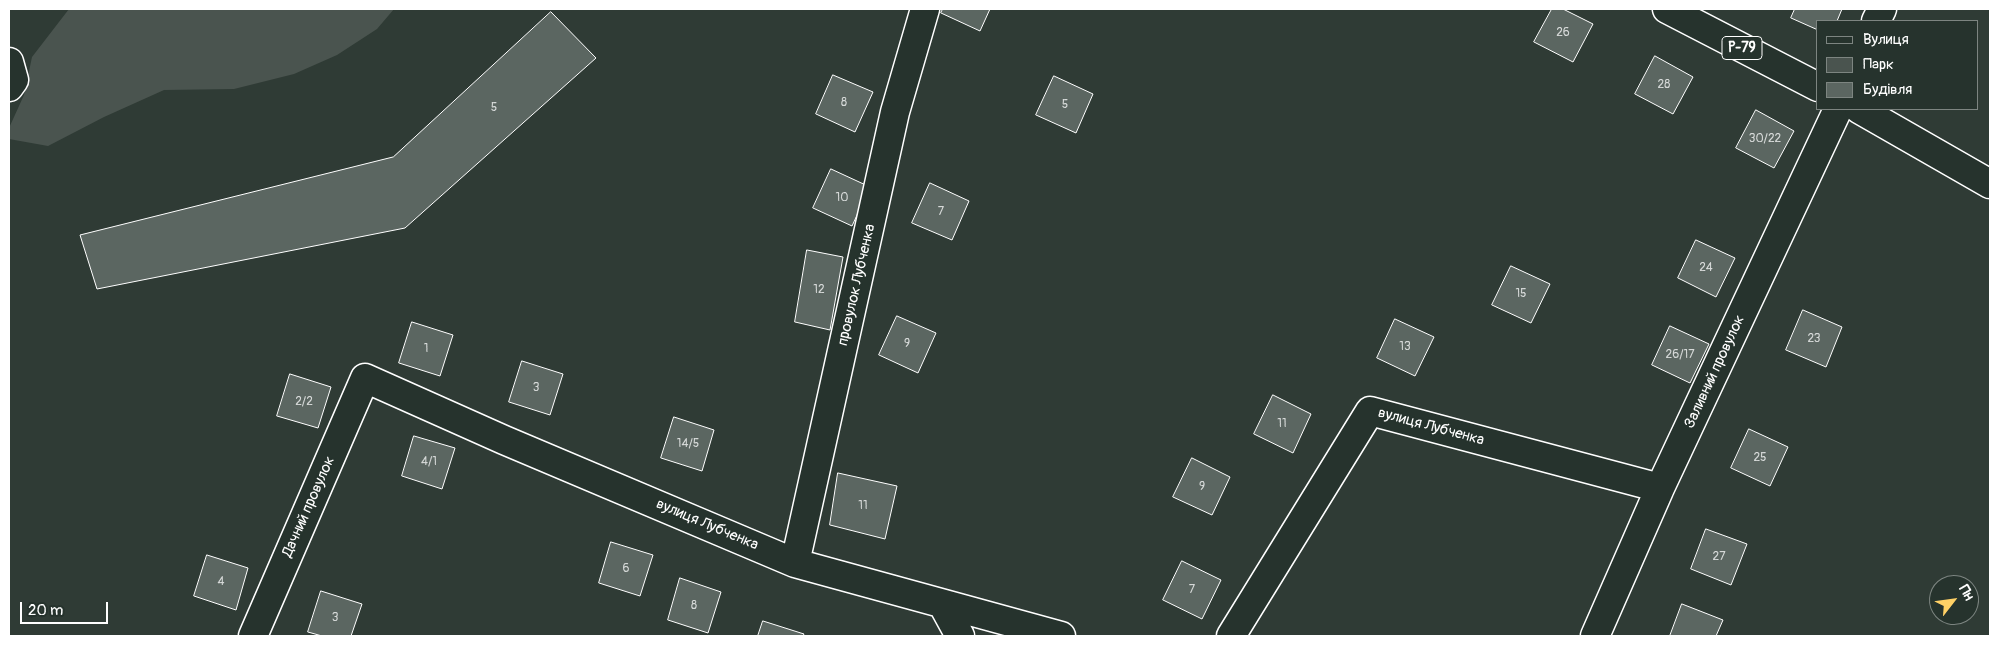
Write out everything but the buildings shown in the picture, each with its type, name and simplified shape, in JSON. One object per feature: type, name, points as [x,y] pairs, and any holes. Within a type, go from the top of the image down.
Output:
[{"type":"street","name":"провулок Лубченка","points":[[795,563],[896,112],[925,9]]},
{"type":"street","name":"Р-79","points":[[1667,9],[1816,86]]},
{"type":"street","points":[[9,62],[14,80],[9,87]]},
{"type":"street","name":"Заливний провулок","points":[[1595,636],[1660,488],[1838,110]]},
{"type":"street","points":[[1861,110],[1990,184]]},
{"type":"street","name":"вулиця Лубченка","points":[[365,378],[504,440],[795,563],[1061,636]]},
{"type":"street","name":"Дачний провулок","points":[[253,636],[365,378]]},
{"type":"street","name":"вулиця Лубченка","points":[[1231,636],[1370,411],[1660,488]]},
{"type":"street","points":[[943,605],[960,636]]},
{"type":"green space","points":[[69,9],[394,9],[377,29],[337,55],[294,74],[234,89],[164,90],[104,117],[48,146],[9,139],[9,128],[24,95],[32,57]]}]
